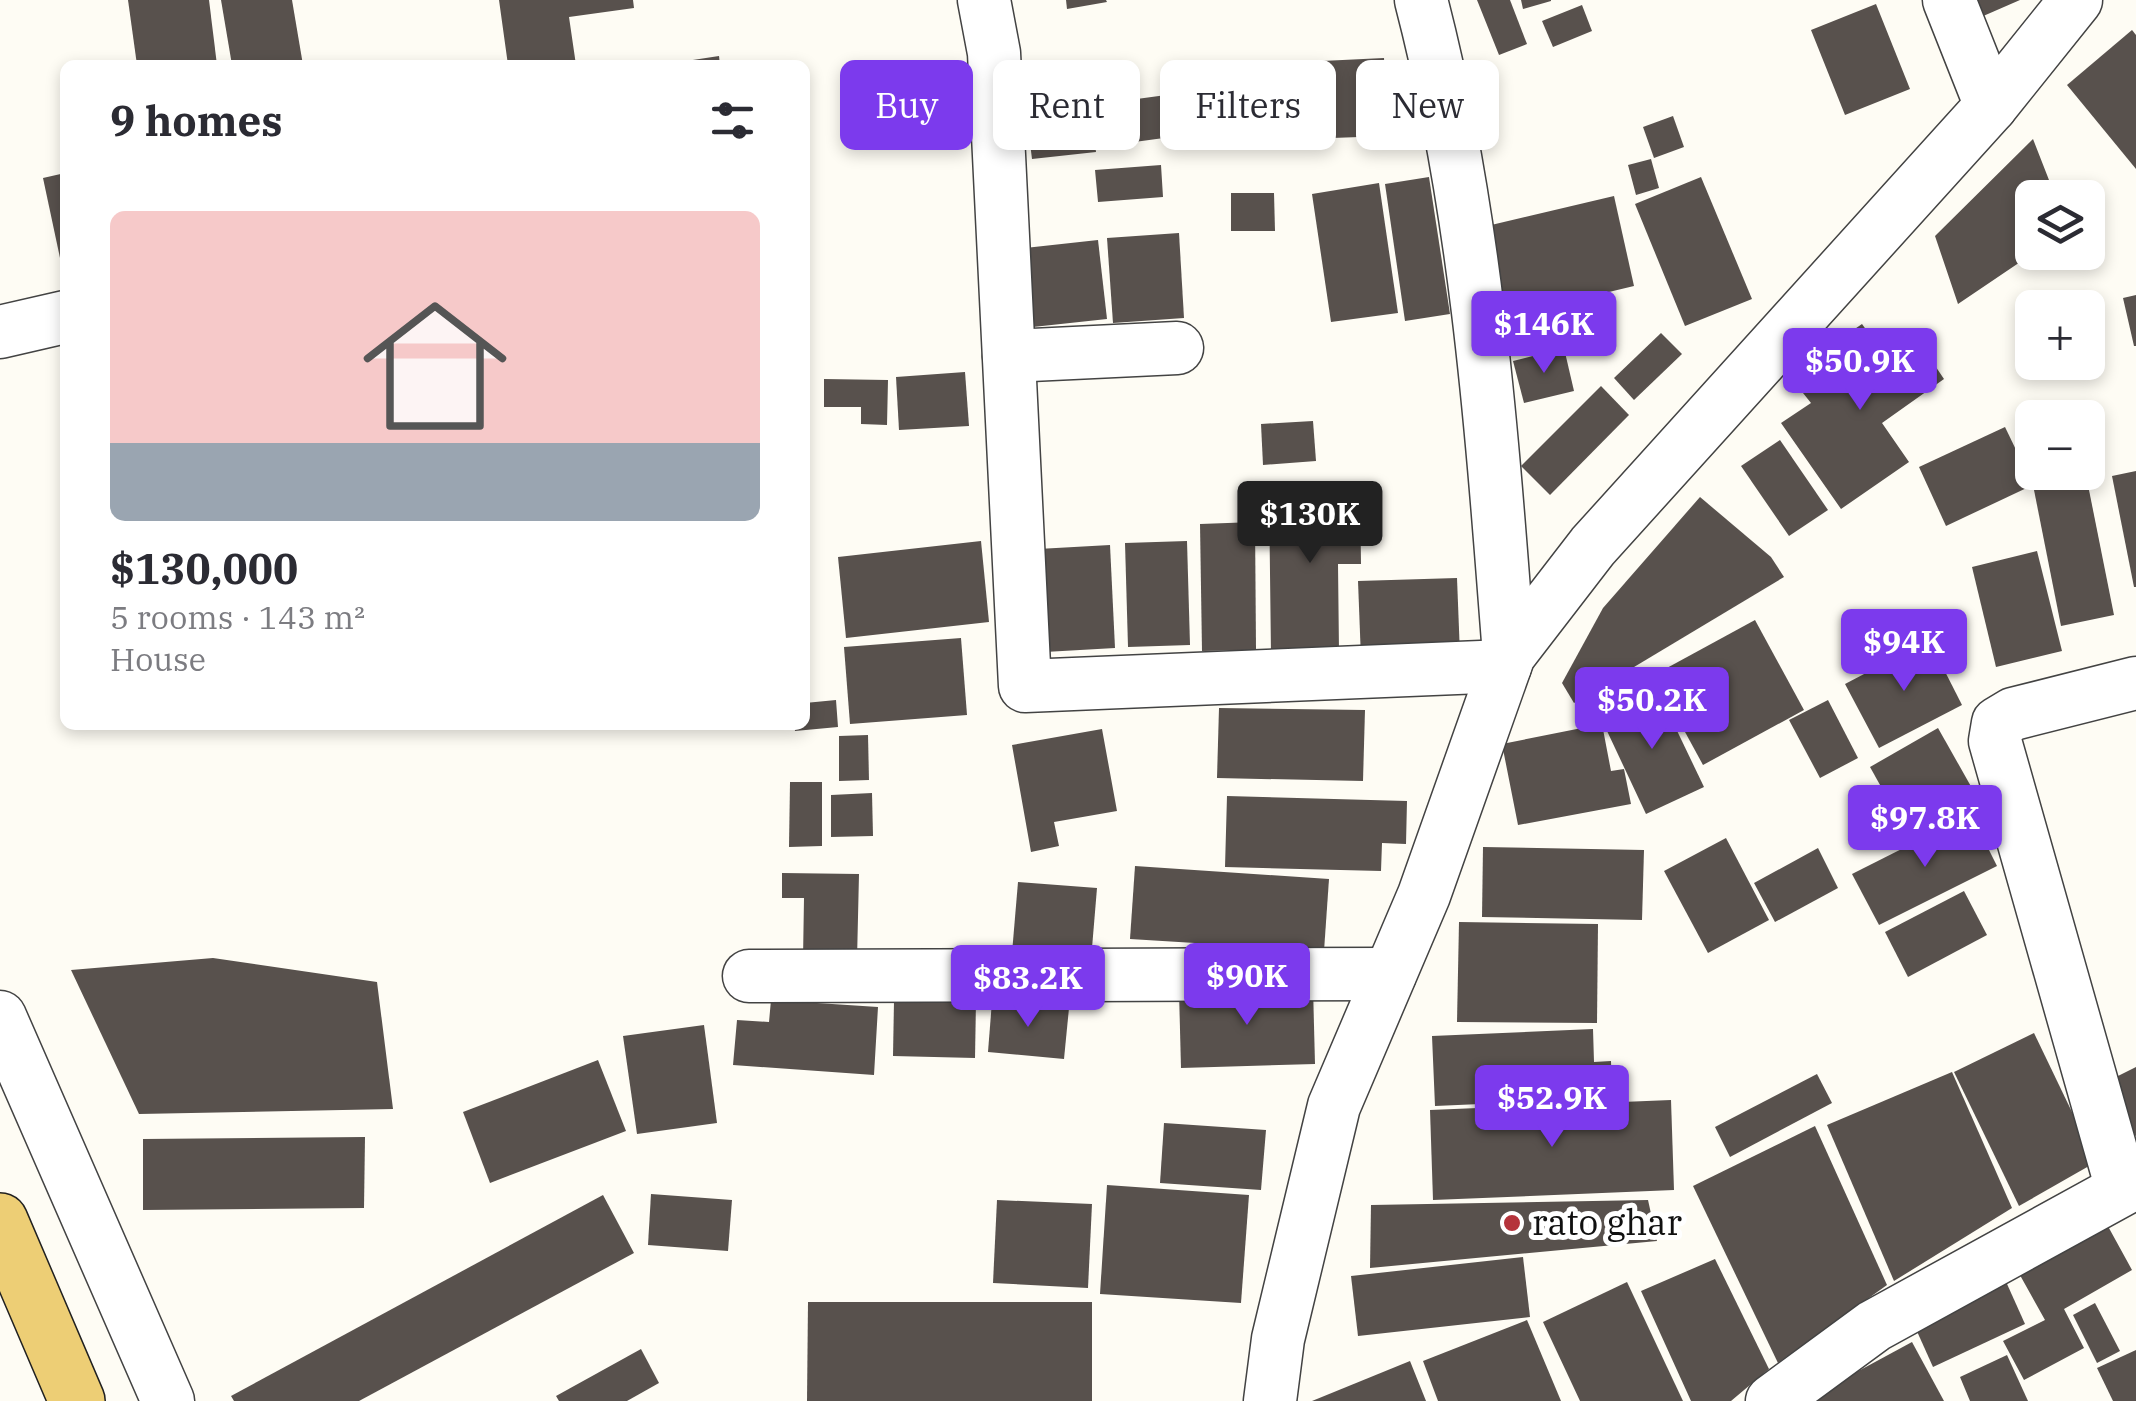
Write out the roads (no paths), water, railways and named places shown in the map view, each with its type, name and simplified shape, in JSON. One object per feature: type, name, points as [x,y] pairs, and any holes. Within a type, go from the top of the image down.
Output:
[{"type":"main road","points":[[0,1220],[77,1401]]},
{"type":"street","points":[[984,0],[994,53],[1025,686],[1507,660]]},
{"type":"street","points":[[1421,0],[1462,192],[1485,351],[1507,660]]},
{"type":"street","points":[[1948,0],[1991,106]]},
{"type":"street","points":[[1270,1401],[1278,1338],[1334,1106],[1424,896],[1507,660],[1592,546],[1991,106],[2076,0]]},
{"type":"street","points":[[0,332],[60,318]]},
{"type":"street","points":[[1010,356],[1177,348]]},
{"type":"street","points":[[1772,1401],[1874,1326],[2129,1186],[1995,741],[1998,724],[2013,714],[2136,683]]},
{"type":"street","points":[[749,976],[1390,974]]},
{"type":"street","points":[[0,1017],[168,1401]]},
{"type":"place","name":"rato ghar","points":[[1512,1223]]}]
